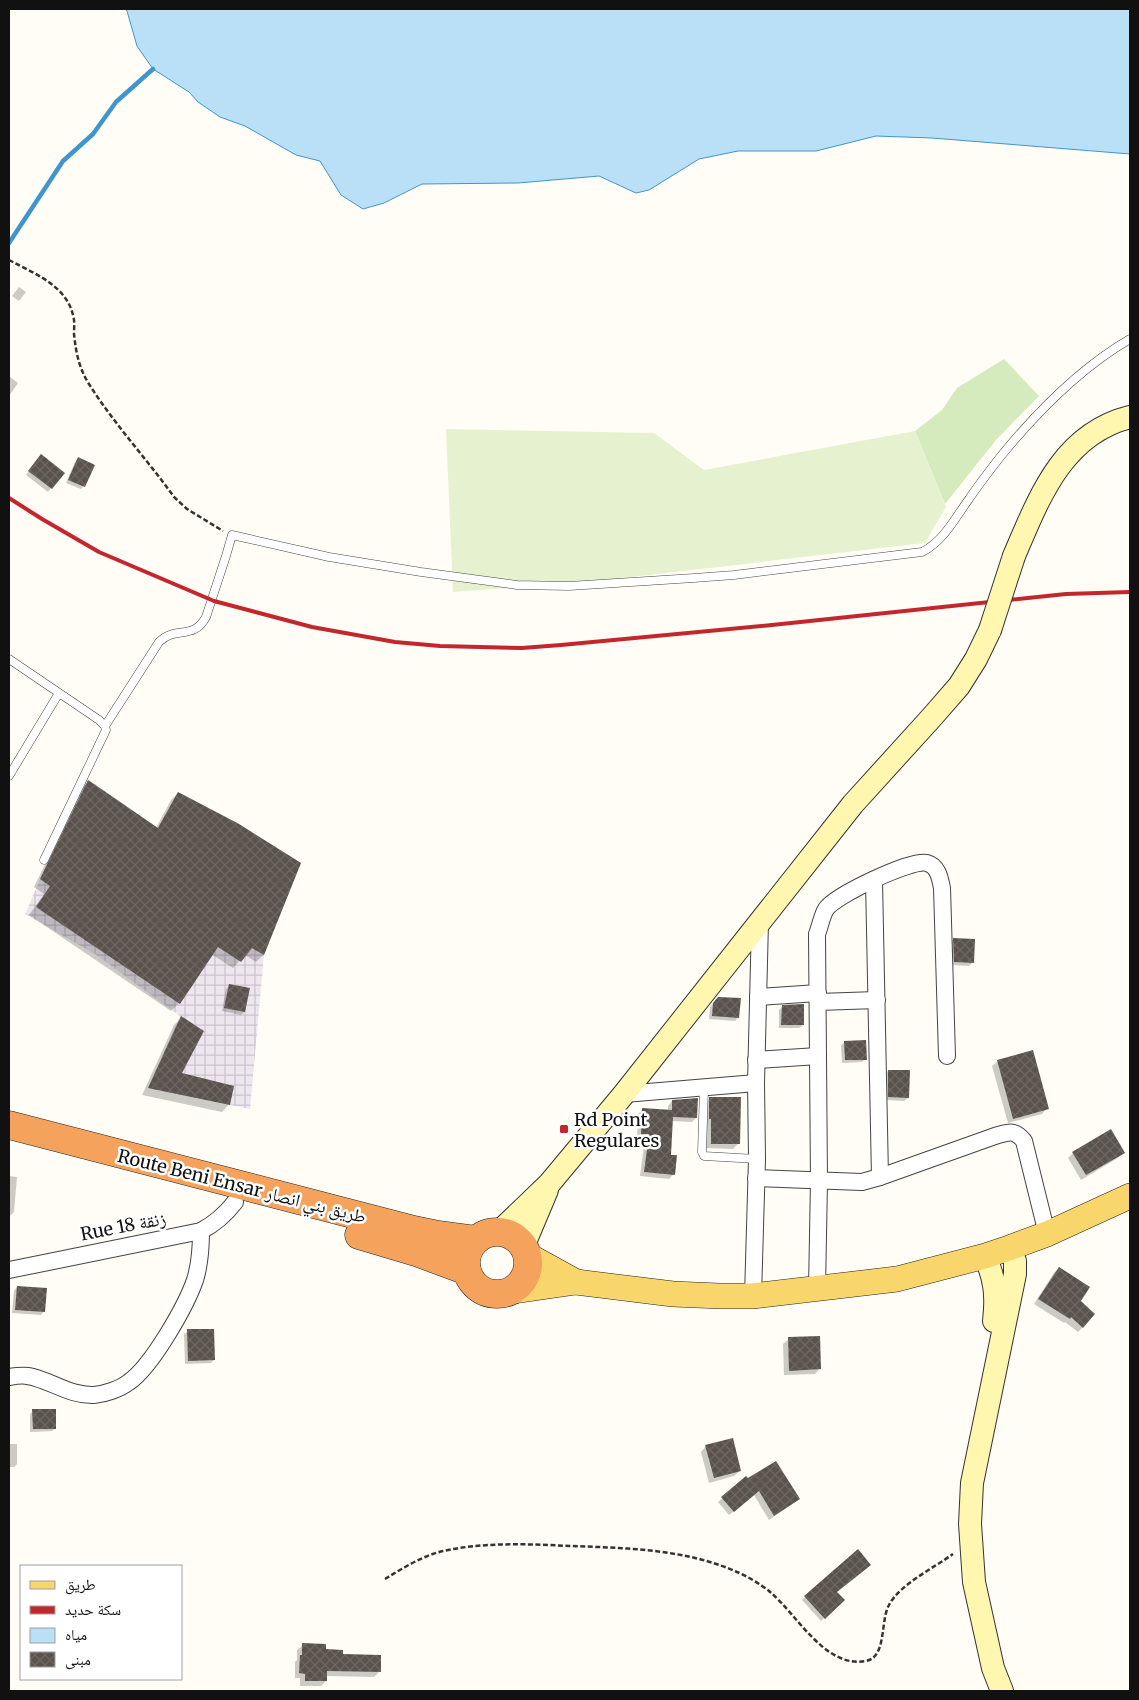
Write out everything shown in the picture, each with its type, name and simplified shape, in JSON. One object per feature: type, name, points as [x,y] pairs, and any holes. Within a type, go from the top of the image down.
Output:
[{"type":"highway","name":"Route Beni Ensar طريق بني انصار","points":[[9,1125],[414,1230],[438,1235],[488,1236]]},
{"type":"highway","name":"Route Beni Ensar طريق بني انصار","points":[[9,1145],[235,1202],[394,1245],[467,1271]]},
{"type":"highway","points":[[508,1234],[516,1239],[525,1251],[528,1267],[524,1278],[517,1287],[507,1292],[492,1293],[478,1288],[471,1280],[467,1271],[466,1260],[469,1249],[488,1236],[508,1234]]},
{"type":"main road","points":[[488,1236],[549,1184],[624,1094],[853,804],[959,686],[976,659],[990,630],[1014,556],[1038,499],[1053,474],[1068,454],[1078,445],[1109,424],[1130,417]]},
{"type":"main road","points":[[549,1184],[525,1251],[576,1282]]},
{"type":"main road","points":[[507,1292],[576,1282],[673,1294],[753,1296],[897,1279],[1010,1248],[1047,1234],[1130,1196]]},
{"type":"main road","points":[[991,1691],[970,1634],[962,1597],[957,1552],[961,1477],[1003,1299],[1015,1274],[1015,1260],[1010,1248]]},
{"type":"main road","points":[[985,1256],[1003,1299],[972,1483],[970,1524],[974,1582],[993,1668],[1002,1691]]},
{"type":"street","points":[[817,1289],[819,1181],[817,934],[826,909],[839,898],[910,864],[925,862],[932,866],[938,874],[942,888],[947,1056]]},
{"type":"street","points":[[874,880],[880,1177]]},
{"type":"street","points":[[753,1296],[760,922]]},
{"type":"street","points":[[758,997],[877,1000]]},
{"type":"street","points":[[756,1060],[818,1056]]},
{"type":"street","points":[[624,1094],[756,1083]]},
{"type":"street","points":[[756,1178],[862,1182],[1008,1132],[1018,1134],[1024,1141],[1047,1234]]},
{"type":"street","name":"Rue 18 زنقة","points":[[9,1270],[201,1231],[224,1216],[235,1202]]},
{"type":"street","points":[[9,1377],[27,1376],[64,1390],[94,1395],[108,1392],[129,1383],[149,1363],[182,1307],[195,1280],[200,1255],[201,1231]]},
{"type":"lane","points":[[44,860],[105,735],[105,726],[159,642],[165,636],[190,631],[202,626],[232,535],[338,558],[420,572],[517,585],[569,586],[724,576],[922,552],[933,546],[945,534],[978,486],[1031,421],[1077,378],[1130,339]]},
{"type":"lane","points":[[9,660],[99,720],[105,726]]},
{"type":"lane","points":[[9,776],[59,693]]},
{"type":"lane","points":[[704,1088],[702,1152],[704,1156],[757,1159]]},
{"type":"path","points":[[9,260],[40,275],[55,287],[66,300],[73,314],[76,355],[79,368],[100,402],[174,497],[187,509],[232,535]]},
{"type":"path","points":[[385,1579],[418,1560],[441,1552],[492,1545],[537,1544],[612,1547],[672,1553],[708,1561],[738,1572],[769,1591],[828,1651],[842,1659],[863,1661],[874,1657],[880,1649],[885,1615],[889,1605],[896,1596],[907,1586],[957,1552]]},
{"type":"shaded area","points":[[85,777],[148,821],[156,831],[178,792],[239,824],[301,863],[264,955],[250,1109],[148,1088],[180,1016],[95,954],[25,914]]},
{"type":"green space","points":[[1004,359],[1039,396],[996,440],[945,504],[915,431],[942,410],[957,388]]},
{"type":"green space","points":[[446,429],[654,433],[704,470],[915,431],[946,507],[925,543],[588,582],[453,592]]},
{"type":"water","points":[[125,9],[1130,9],[1130,154],[932,138],[876,136],[816,151],[738,151],[699,159],[649,190],[636,193],[599,176],[518,183],[422,184],[384,203],[363,209],[341,195],[320,161],[296,155],[245,126],[220,117],[198,102],[189,92],[153,69],[137,46]]},
{"type":"building","points":[[41,454],[65,473],[52,489],[28,471]]},
{"type":"building","points":[[78,457],[95,465],[85,487],[68,480]]},
{"type":"building","points":[[88,780],[158,828],[178,792],[239,824],[301,863],[264,955],[252,948],[241,962],[218,947],[180,1004],[36,907],[50,886],[40,879]]},
{"type":"building","points":[[953,938],[975,939],[974,963],[954,962]]},
{"type":"building","points":[[229,984],[250,988],[245,1012],[224,1008]]},
{"type":"building","points":[[718,997],[741,998],[739,1018],[712,1016],[713,1003]]},
{"type":"building","points":[[804,1004],[804,1025],[781,1025],[782,1005]]},
{"type":"building","points":[[181,1016],[204,1031],[182,1073],[234,1086],[230,1105],[148,1088]]},
{"type":"building","points":[[866,1040],[867,1060],[845,1060],[844,1041]]},
{"type":"building","points":[[1033,1050],[1049,1109],[1013,1119],[997,1060]]},
{"type":"building","points":[[888,1070],[910,1070],[909,1098],[888,1097]]},
{"type":"building","points":[[709,1097],[741,1097],[740,1144],[711,1144]]},
{"type":"building","points":[[698,1098],[697,1118],[673,1117],[671,1155],[677,1155],[675,1175],[644,1172],[649,1134],[641,1134],[642,1108],[672,1110],[672,1100]]},
{"type":"building","points":[[1111,1129],[1125,1153],[1086,1175],[1072,1152]]},
{"type":"building","points":[[1059,1267],[1090,1287],[1081,1301],[1095,1314],[1083,1328],[1071,1317],[1070,1319],[1038,1299]]},
{"type":"building","points":[[17,1286],[47,1288],[45,1312],[15,1310]]},
{"type":"building","points":[[187,1329],[214,1329],[215,1360],[188,1361]]},
{"type":"building","points":[[820,1336],[821,1369],[789,1371],[788,1337]]},
{"type":"building","points":[[32,1409],[56,1409],[56,1429],[33,1429]]},
{"type":"building","points":[[733,1438],[741,1471],[714,1478],[705,1445]]},
{"type":"building","points":[[776,1461],[800,1499],[774,1516],[759,1491],[734,1512],[721,1497],[746,1476],[748,1478]]},
{"type":"building","points":[[858,1549],[871,1565],[837,1592],[845,1600],[825,1619],[804,1596]]},
{"type":"building","points":[[302,1643],[326,1644],[326,1649],[343,1650],[343,1654],[381,1655],[381,1672],[327,1671],[327,1681],[305,1681],[305,1674],[299,1673]]},
{"type":"waterway","points":[[9,243],[63,161],[93,134],[116,102],[153,69]]},
{"type":"railway","points":[[9,498],[99,552],[214,601],[312,627],[395,642],[440,646],[522,648],[561,645],[1066,594],[1130,592]]},
{"type":"place","name":"Rd Point Regulares","points":[[564,1129]]}]
